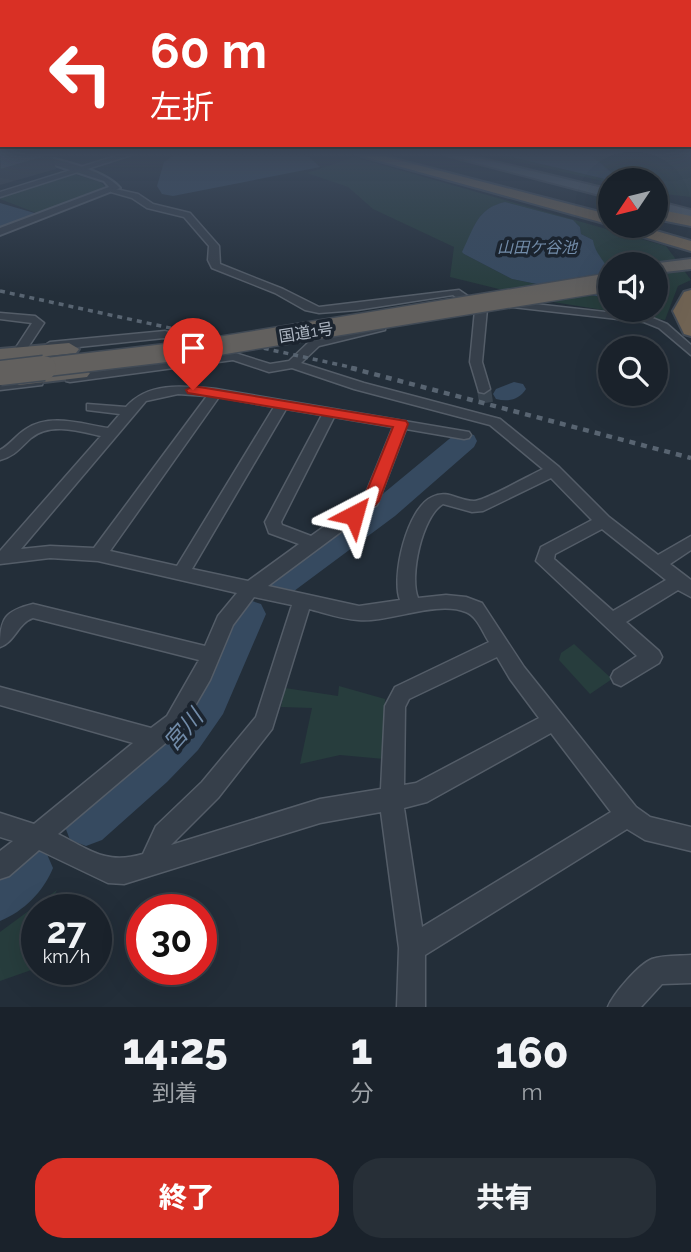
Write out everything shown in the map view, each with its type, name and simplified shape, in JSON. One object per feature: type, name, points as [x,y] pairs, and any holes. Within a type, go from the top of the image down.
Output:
[{"type":"highway","points":[[541,202],[598,217]]},
{"type":"highway","points":[[572,202],[598,209]]},
{"type":"highway","points":[[668,216],[691,221]]},
{"type":"highway","points":[[668,227],[691,233]]},
{"type":"highway","points":[[668,236],[691,243]]},
{"type":"highway","points":[[668,237],[691,243]]},
{"type":"highway","points":[[668,267],[691,264]]},
{"type":"highway","points":[[668,274],[691,271]]},
{"type":"highway","name":"国道1号","points":[[0,363],[173,344],[355,312],[598,276]]},
{"type":"highway","name":"国道1号","points":[[0,373],[381,324],[598,284]]},
{"type":"highway","points":[[691,296],[684,311],[691,330]]},
{"type":"highway","points":[[0,353],[69,349],[355,312]]},
{"type":"highway","points":[[0,383],[288,342],[381,324]]},
{"type":"main road","points":[[668,208],[691,214]]},
{"type":"street","points":[[0,232],[81,202]]},
{"type":"street","points":[[145,202],[150,206],[187,215],[211,241],[214,246],[213,260],[222,270],[279,291],[309,308],[355,312],[456,292],[481,309]]},
{"type":"street","points":[[293,364],[315,343],[381,324],[511,303],[646,319],[663,326],[691,351]]},
{"type":"street","points":[[481,309],[476,362],[484,389]]},
{"type":"street","points":[[355,312],[381,324]]},
{"type":"street","points":[[0,316],[35,319],[38,323],[21,349]]},
{"type":"street","points":[[0,353],[165,334],[269,368],[293,364],[470,416],[487,413],[554,470],[603,521],[685,585],[612,621]]},
{"type":"street","points":[[0,383],[237,358]]},
{"type":"street","points":[[3,558],[141,398],[152,392],[216,393],[464,435]]},
{"type":"street","points":[[97,555],[216,393]]},
{"type":"street","points":[[180,575],[282,404]]},
{"type":"street","points":[[92,407],[130,411]]},
{"type":"street","points":[[313,543],[275,529],[273,522],[330,412]]},
{"type":"street","points":[[0,867],[174,723],[225,621],[249,590],[371,501],[401,424]]},
{"type":"street","points":[[0,455],[7,454],[31,430],[51,425],[111,433]]},
{"type":"street","points":[[412,607],[405,587],[420,519],[427,505],[439,499],[477,507],[554,470]]},
{"type":"street","points":[[603,521],[547,551],[545,561],[652,657],[621,677]]},
{"type":"street","points":[[658,564],[691,542]]},
{"type":"street","points":[[3,558],[50,552],[97,555],[302,603],[359,613],[446,602],[476,608],[554,721],[628,815],[645,828],[691,839]]},
{"type":"street","points":[[151,864],[164,834],[210,790],[265,722],[302,603]]},
{"type":"street","points":[[0,639],[19,615],[33,611],[210,655]]},
{"type":"street","points":[[411,1007],[412,948],[392,819],[395,706],[402,693],[500,646]]},
{"type":"street","points":[[0,696],[156,740]]},
{"type":"street","points":[[0,825],[37,837],[108,871],[124,872],[320,811],[419,794],[554,721]]},
{"type":"street","points":[[412,948],[628,815]]},
{"type":"street","points":[[622,1007],[656,971],[691,970]]},
{"type":"green space","points":[[8,202],[70,202],[39,214]]},
{"type":"green space","points":[[365,202],[512,202],[598,227],[598,238],[638,238],[666,246],[691,280],[678,286],[668,312],[668,252],[598,252],[598,255],[593,240],[581,234],[580,227],[573,220],[505,202],[495,205],[477,221],[464,254],[512,279],[598,296],[598,309],[547,301],[450,277],[454,247],[373,209]]},
{"type":"green space","points":[[574,644],[612,679],[590,694],[559,660],[561,653]]},
{"type":"green space","points":[[339,686],[385,699],[384,759],[340,755],[300,764],[312,708],[281,707],[285,688],[338,696]]},
{"type":"green space","points":[[21,917],[21,974],[0,981],[0,932]]},
{"type":"water","name":"山田ケ谷池","points":[[505,202],[573,220],[580,227],[581,234],[593,240],[598,253],[598,296],[512,279],[464,254],[462,252],[477,220],[496,205]]},
{"type":"water","points":[[0,203],[38,214],[0,228]]},
{"type":"waterway","name":"宮川","points":[[505,394],[514,389]]},
{"type":"waterway","name":"宮川","points":[[278,585],[384,509],[464,441]]},
{"type":"waterway","name":"宮川","points":[[86,824],[152,768],[197,720],[215,691],[249,614]]},
{"type":"waterway","name":"宮川","points":[[0,897],[30,868]]},
{"type":"tunnel","points":[[484,389],[487,409]]},
{"type":"railway","points":[[0,291],[359,369]]},
{"type":"railway","points":[[351,368],[691,458]]},
{"type":"route","points":[[193,390],[401,424],[371,501],[354,515]]}]
